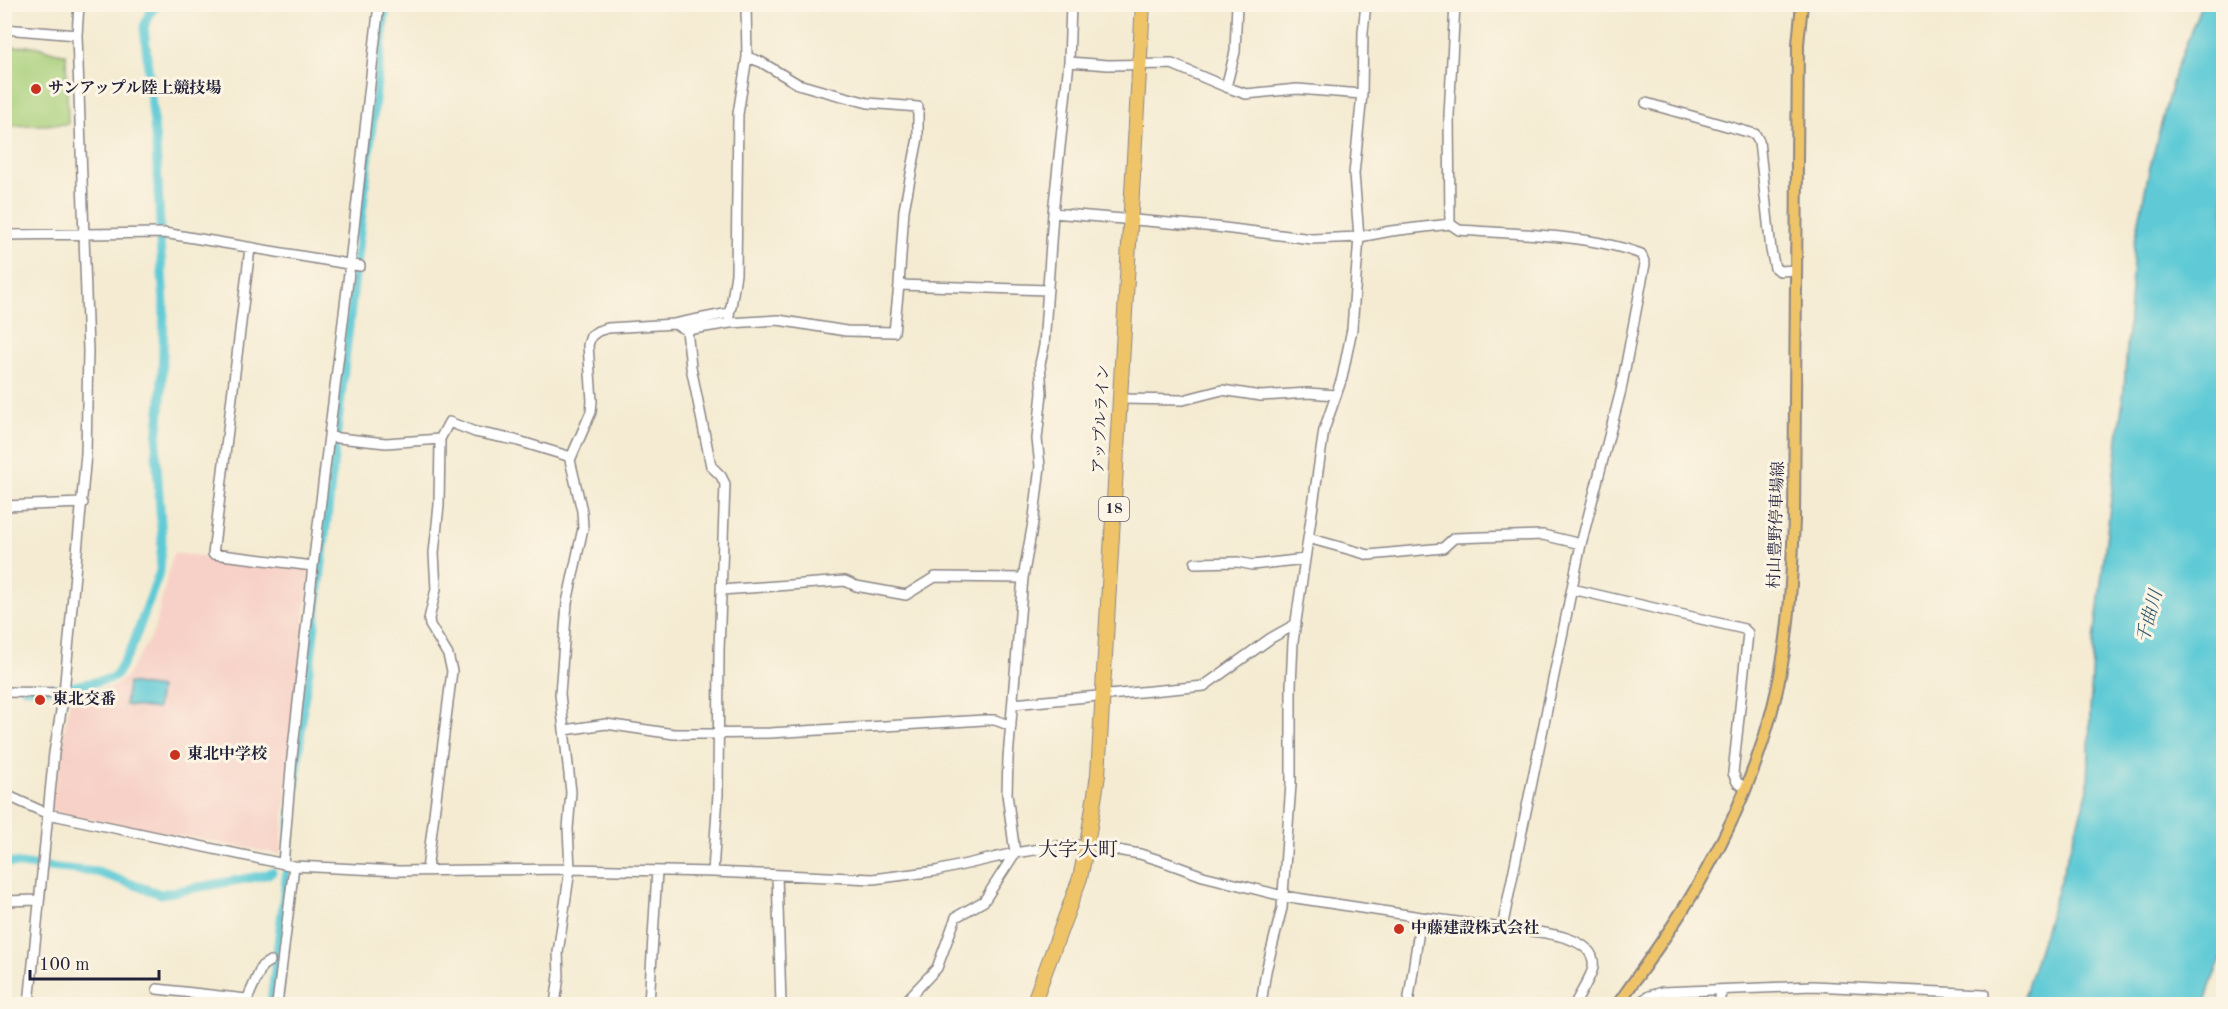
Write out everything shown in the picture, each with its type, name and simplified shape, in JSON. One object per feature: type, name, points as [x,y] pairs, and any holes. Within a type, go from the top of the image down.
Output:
[{"type":"highway","name":"アップルライン","points":[[1033,1005],[1080,878],[1098,775],[1143,4]]},
{"type":"main road","name":"村山豊野停車場線","points":[[1618,1005],[1682,911],[1706,871],[1729,825],[1767,726],[1780,669],[1791,593],[1794,520],[1797,44],[1802,4]]},
{"type":"street","points":[[29,1005],[54,753],[63,693],[83,503],[89,403],[77,35],[79,4]]},
{"type":"street","points":[[283,864],[313,566],[334,438],[354,266],[379,4]]},
{"type":"street","points":[[729,323],[736,274],[738,114],[747,57],[746,4]]},
{"type":"street","points":[[903,1005],[937,968],[956,917],[984,901],[1015,852],[1007,794],[1011,726],[1023,578],[1040,466],[1037,439],[1042,393],[1040,364],[1044,346],[1053,213],[1069,62],[1071,4]]},
{"type":"street","points":[[1226,87],[1235,52],[1237,4]]},
{"type":"street","points":[[1262,1005],[1266,971],[1282,908],[1291,784],[1291,686],[1296,624],[1323,430],[1342,378],[1352,329],[1359,237],[1353,174],[1362,94],[1366,4]]},
{"type":"street","points":[[1450,224],[1449,116],[1455,4]]},
{"type":"street","points":[[4,29],[77,35]]},
{"type":"street","points":[[674,324],[687,330],[729,323],[778,320],[846,331],[894,332],[904,210],[918,138],[918,107],[867,103],[798,84],[761,62],[747,57]]},
{"type":"street","points":[[1069,62],[1172,64],[1246,94],[1297,89],[1362,94]]},
{"type":"street","points":[[1646,103],[1755,134],[1759,141],[1775,268],[1780,271],[1795,270]]},
{"type":"street","points":[[1053,213],[1312,238],[1359,237],[1450,224],[1459,230],[1553,237],[1622,247],[1641,254],[1645,264],[1632,338],[1621,390],[1581,544],[1502,928]]},
{"type":"street","points":[[4,235],[84,232],[164,233],[354,266]]},
{"type":"street","points":[[250,248],[213,554],[313,566]]},
{"type":"street","points":[[899,285],[1048,290]]},
{"type":"street","points":[[555,1005],[559,976],[558,953],[570,869],[568,830],[571,792],[560,694],[562,653],[567,603],[583,528],[582,511],[572,472],[571,457],[591,412],[588,345],[591,336],[598,330],[674,324],[729,313]]},
{"type":"street","points":[[687,330],[691,367],[711,466],[725,484],[718,794],[713,872]]},
{"type":"street","points":[[1120,399],[1183,400],[1222,390],[1262,396],[1308,393],[1336,395]]},
{"type":"street","points":[[427,870],[452,671],[448,655],[430,625],[429,619],[436,589],[434,553],[439,505],[440,440],[449,422],[475,432],[515,440],[571,457]]},
{"type":"street","points":[[334,438],[386,443],[440,440]]},
{"type":"street","points":[[4,506],[83,503]]},
{"type":"street","points":[[1308,538],[1369,555],[1443,548],[1454,538],[1543,535],[1581,544]]},
{"type":"street","points":[[1195,563],[1238,562],[1252,565],[1305,559]]},
{"type":"street","points":[[721,590],[845,581],[856,586],[906,595],[935,577],[1023,578]]},
{"type":"street","points":[[1572,589],[1744,629],[1749,633],[1733,773],[1737,782],[1745,788]]},
{"type":"street","points":[[1013,704],[1204,686],[1271,638],[1296,624]]},
{"type":"street","points":[[4,692],[63,693]]},
{"type":"street","points":[[565,730],[606,724],[661,733],[782,733],[984,720],[995,720],[1011,726]]},
{"type":"street","points":[[4,794],[48,813],[294,866],[427,870],[570,869],[713,872],[873,879],[936,871],[1015,852],[1058,846],[1087,845],[1140,854],[1203,876],[1283,896],[1540,932],[1568,938],[1581,943],[1591,956],[1593,967],[1575,1005]]},
{"type":"street","points":[[277,1005],[294,866]]},
{"type":"street","points":[[649,1005],[657,871]]},
{"type":"street","points":[[777,875],[781,1005]]},
{"type":"street","points":[[4,901],[39,900]]},
{"type":"street","points":[[1408,1005],[1421,917]]},
{"type":"street","points":[[157,989],[246,1002],[262,966],[270,961]]},
{"type":"street","points":[[1637,1005],[1649,996],[1662,992],[1812,986],[1984,994]]},
{"type":"street","points":[[1718,1005],[1722,991]]},
{"type":"shaded area","name":"東北中学校","points":[[173,553],[310,568],[280,854],[50,812],[70,698],[114,686],[127,676],[154,631]]},
{"type":"green space","name":"サンアップル陸上競技場","points":[[33,46],[66,54],[68,124],[5,126],[5,47]]},
{"type":"water","name":"千曲川","points":[[2201,5],[2224,5],[2223,955],[2205,1004],[2022,1004],[2088,790],[2094,641],[2124,389],[2134,246],[2149,171],[2174,75]]},
{"type":"water","points":[[128,683],[160,688],[157,709],[125,705]]},
{"type":"waterway","points":[[160,226],[156,145],[144,27],[153,9],[164,4]]},
{"type":"waterway","points":[[169,4],[193,6],[202,4]]},
{"type":"waterway","points":[[288,854],[386,4]]},
{"type":"waterway","points":[[70,687],[109,679],[116,675],[132,647],[160,571],[162,538],[156,451],[161,401],[164,305],[160,240]]},
{"type":"waterway","points":[[25,688],[57,688]]},
{"type":"waterway","points":[[4,862],[36,866]]},
{"type":"waterway","points":[[48,867],[97,872],[161,894],[272,872]]},
{"type":"waterway","points":[[271,1004],[287,871]]},
{"type":"place","name":"サンアップル陸上競技場","points":[[36,89]]},
{"type":"place","name":"東北交番","points":[[40,700]]},
{"type":"place","name":"東北中学校","points":[[175,755]]},
{"type":"place","name":"中藤建設株式会社","points":[[1399,929]]},
{"type":"district","name":"大字大町","points":[[1078,851]]}]
